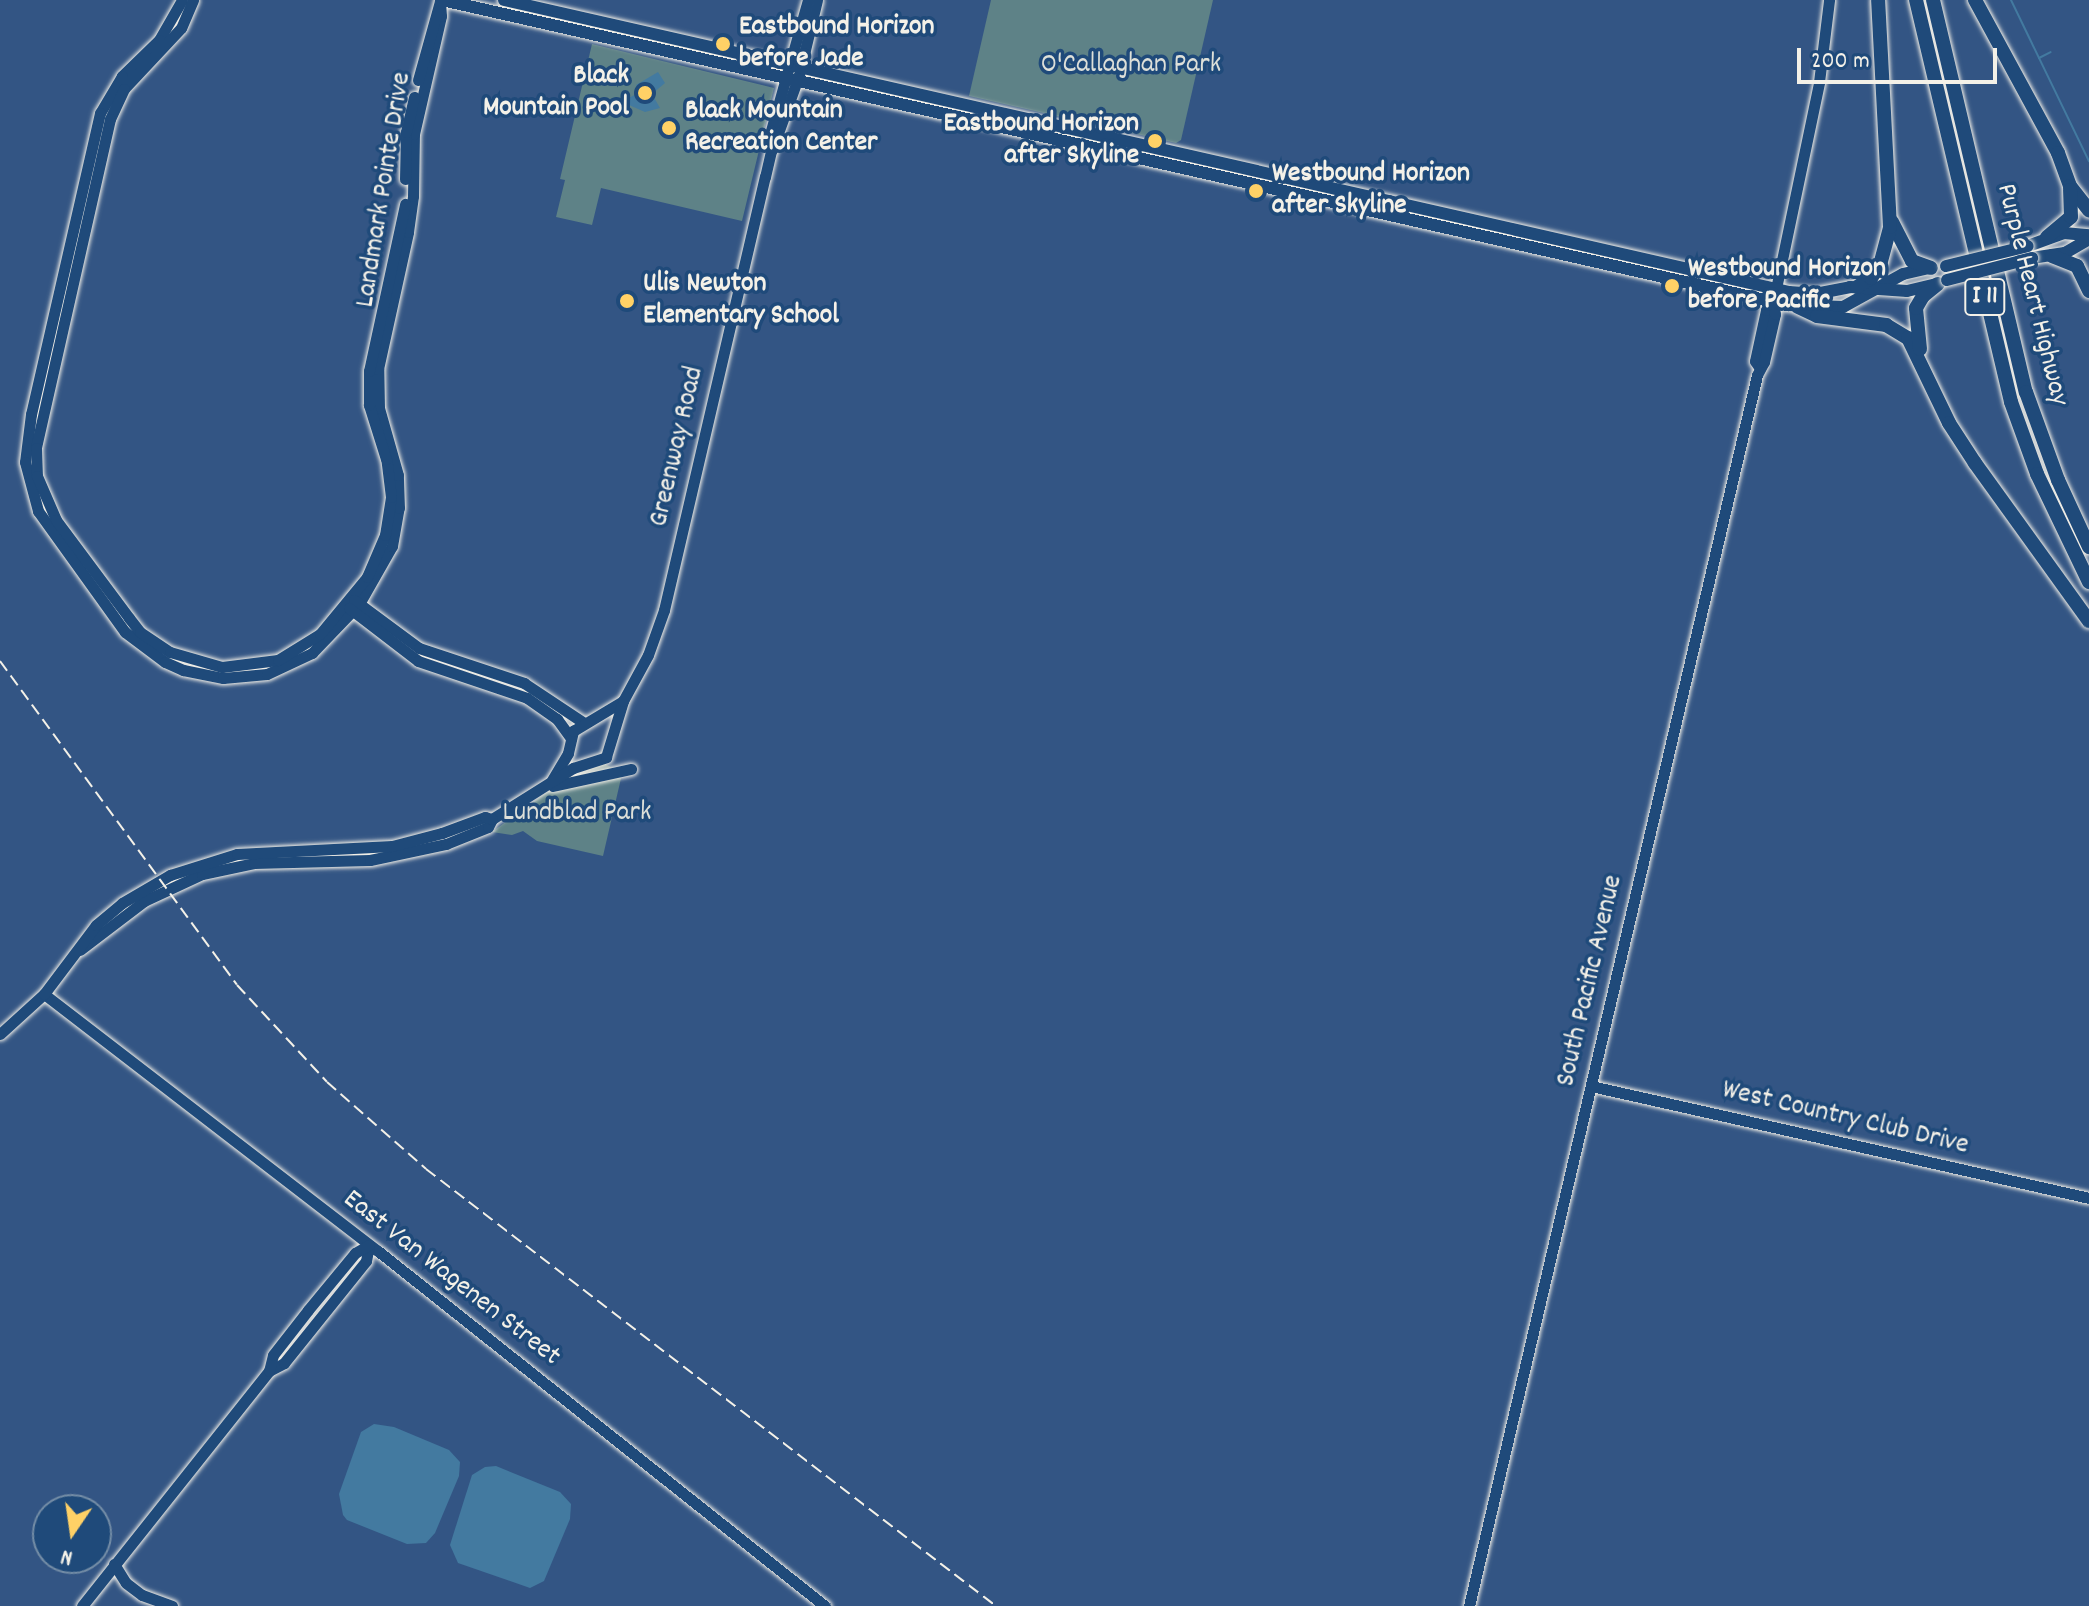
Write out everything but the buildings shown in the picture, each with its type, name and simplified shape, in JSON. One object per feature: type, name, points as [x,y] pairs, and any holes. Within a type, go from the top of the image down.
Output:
[{"type":"highway","points":[[1878,0],[1891,218],[1899,242],[1912,261],[1938,267]]},
{"type":"highway","name":"Purple Heart Highway","points":[[1916,0],[2011,402],[2061,530],[2089,582]]},
{"type":"highway","name":"Purple Heart Highway","points":[[1933,0],[2026,392],[2058,480],[2089,547]]},
{"type":"highway","points":[[1975,0],[2058,153],[2070,186],[2071,217],[2047,237]]},
{"type":"highway","points":[[2070,186],[2089,210]]},
{"type":"highway","points":[[1857,287],[1871,278],[1880,265],[1891,218]]},
{"type":"highway","points":[[2052,256],[2077,266],[2089,291]]},
{"type":"highway","points":[[1922,360],[1915,312],[1923,296],[1943,282]]},
{"type":"highway","points":[[1798,307],[1817,316],[1893,327],[1908,338],[1922,360],[1949,423],[2089,621]]},
{"type":"main road","points":[[441,0],[887,94],[903,92],[1810,294],[1857,287],[1907,291],[2030,252],[2047,237],[2064,233],[2089,237]]},
{"type":"main road","points":[[504,0],[988,124],[1798,307],[1843,307],[1903,274],[2030,252],[2052,256],[2072,250],[2089,237]]},
{"type":"main road","points":[[988,124],[992,120],[1045,131],[1068,129]]},
{"type":"main road","points":[[1184,169],[1195,165],[1240,174],[1266,173]]},
{"type":"street","name":"Landmark Pointe Drive","points":[[182,0],[159,40],[122,76],[100,113],[29,425],[25,462],[29,485],[46,523],[125,632],[149,653],[183,670],[223,678],[267,674],[312,653],[388,555],[399,508],[398,475],[379,408],[378,369],[408,232],[413,196],[414,134],[441,16],[441,0]]},
{"type":"street","name":"Landmark Pointe Drive","points":[[193,0],[181,28],[124,89],[110,119],[37,436],[37,476],[56,520],[129,618],[152,641],[186,659],[234,668],[278,660],[308,644],[352,605]]},
{"type":"street","name":"Greenway Road","points":[[795,74],[808,0]]},
{"type":"street","name":"Greenway Road","points":[[611,738],[623,701],[648,655],[664,610],[771,150],[770,134],[795,74],[817,0]]},
{"type":"street","name":"South Pacific Avenue","points":[[1469,1606],[1759,367],[1755,361],[1766,310],[1773,303],[1819,82],[1829,0]]},
{"type":"street","points":[[0,1034],[44,994],[80,950],[144,901],[202,874],[254,863],[360,860],[402,855],[469,836],[488,827],[492,819],[552,780],[606,757],[611,738],[604,726],[588,722],[524,683],[419,648],[352,605]]},
{"type":"street","points":[[352,605],[418,661],[527,698],[557,719],[570,740],[575,757],[587,764]]},
{"type":"street","name":"Greenway Road","points":[[588,722],[623,701]]},
{"type":"street","points":[[552,780],[570,740],[588,722]]},
{"type":"street","points":[[541,788],[631,769]]},
{"type":"street","name":"East Van Wagenen Street","points":[[44,994],[369,1245],[825,1606]]},
{"type":"street","name":"West Country Club Drive","points":[[1591,1086],[2089,1198]]},
{"type":"street","points":[[82,1606],[269,1371],[273,1355],[308,1310],[355,1253],[369,1245]]},
{"type":"street","points":[[114,1564],[126,1583],[142,1595],[172,1606]]},
{"type":"green space","name":"O'Callaghan Park","points":[[991,0],[1213,0],[1181,140],[1176,143],[969,96]]},
{"type":"green space","name":"Black Mountain Recreation Center","points":[[592,44],[774,88],[742,221],[601,188],[592,225],[556,217],[565,180],[560,179]]},
{"type":"green space","name":"Lundblad Park","points":[[594,757],[622,774],[603,856],[537,841],[523,831],[512,835],[492,832]]},
{"type":"water","name":"Black Mountain Pool","points":[[658,72],[665,83],[652,94],[660,108],[645,112],[629,105],[625,100],[640,92],[636,85]]},
{"type":"water","points":[[374,1424],[394,1427],[449,1450],[460,1462],[459,1476],[435,1533],[426,1543],[407,1544],[347,1520],[343,1515],[339,1494],[361,1432]]},
{"type":"water","points":[[496,1466],[560,1492],[571,1504],[570,1519],[544,1581],[530,1588],[458,1563],[450,1545],[472,1475],[485,1467]]},
{"type":"waterway","points":[[2011,0],[2089,161]]},
{"type":"waterway","points":[[2039,58],[2051,52]]},
{"type":"railway","points":[[0,661],[237,985],[327,1082],[426,1169],[996,1606]]},
{"type":"place","name":"Eastbound Horizon before Jade","points":[[723,44]]},
{"type":"place","name":"Black Mountain Pool","points":[[645,93]]},
{"type":"place","name":"Black Mountain Recreation Center","points":[[669,128]]},
{"type":"place","name":"Eastbound Horizon after Skyline","points":[[1155,141]]},
{"type":"place","name":"Westbound Horizon after Skyline","points":[[1256,191]]},
{"type":"place","name":"Westbound Horizon before Pacific","points":[[1672,286]]},
{"type":"place","name":"Ulis Newton Elementary School","points":[[627,301]]}]
